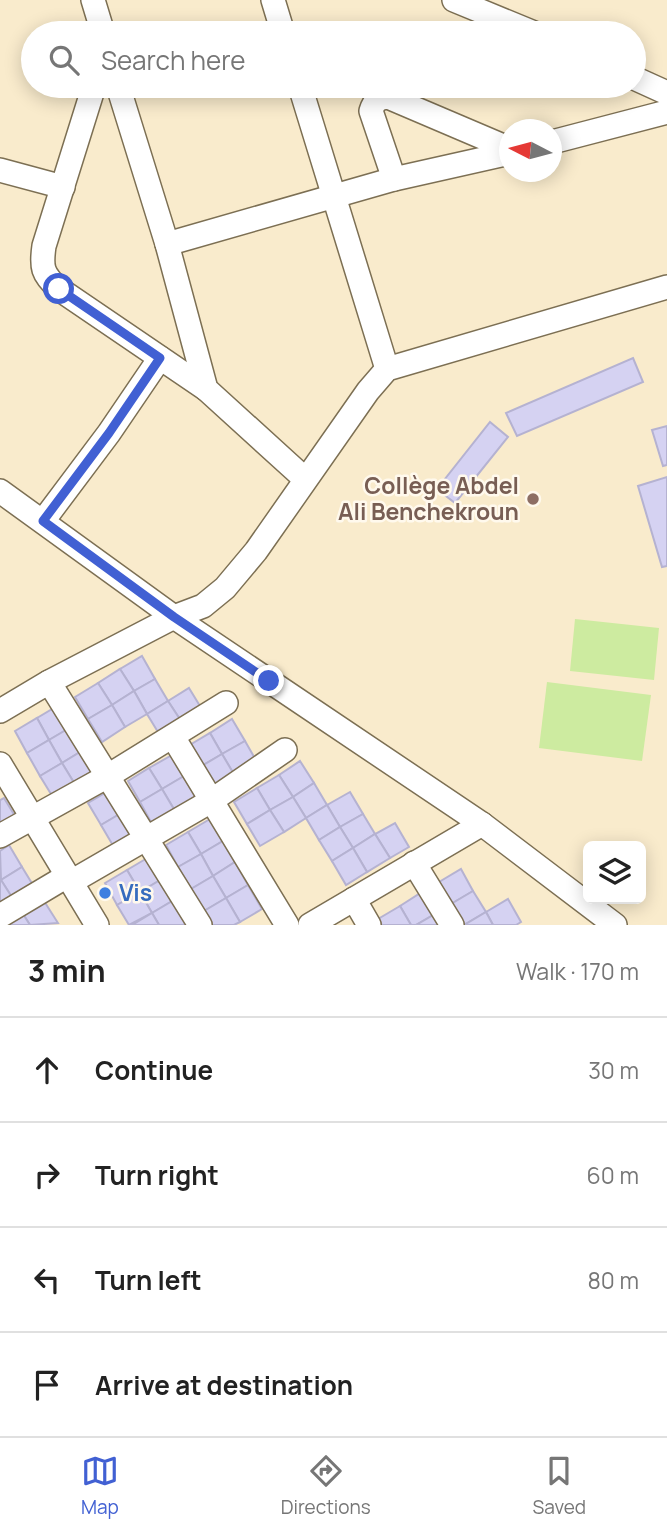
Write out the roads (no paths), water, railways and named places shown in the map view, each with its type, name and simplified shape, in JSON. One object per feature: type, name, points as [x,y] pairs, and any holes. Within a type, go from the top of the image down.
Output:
[{"type":"street","points":[[93,0],[99,21]]},
{"type":"street","points":[[273,0],[280,21]]},
{"type":"street","points":[[454,0],[505,21]]},
{"type":"street","points":[[646,83],[667,93]]},
{"type":"street","points":[[90,98],[44,246],[42,264],[48,279],[206,389],[305,479]]},
{"type":"street","points":[[122,98],[167,244],[206,389]]},
{"type":"street","points":[[304,98],[387,369]]},
{"type":"street","points":[[380,98],[374,102],[371,111],[394,178]]},
{"type":"street","points":[[390,98],[499,147]]},
{"type":"street","points":[[562,139],[667,112]]},
{"type":"street","points":[[167,244],[394,178],[499,153]]},
{"type":"street","points":[[0,170],[63,187]]},
{"type":"street","points":[[0,711],[49,682],[174,617],[203,607],[225,588],[256,551],[368,391],[387,369],[667,287]]},
{"type":"street","points":[[43,521],[109,433],[160,358]]},
{"type":"street","points":[[0,491],[174,617],[482,824],[615,925]]},
{"type":"street","points":[[49,682],[200,925]]},
{"type":"street","points":[[0,836],[108,776],[226,702]]},
{"type":"street","points":[[173,737],[287,925]]},
{"type":"street","points":[[0,916],[211,801],[285,750]]},
{"type":"street","points":[[0,764],[97,925]]},
{"type":"street","points":[[310,925],[482,824]]},
{"type":"street","points":[[414,863],[452,925]]},
{"type":"street","points":[[354,899],[369,925]]},
{"type":"place","name":"Collège Abdel Ali Benchekroun","points":[[533,499]]},
{"type":"place","name":"Vis","points":[[105,893]]}]
